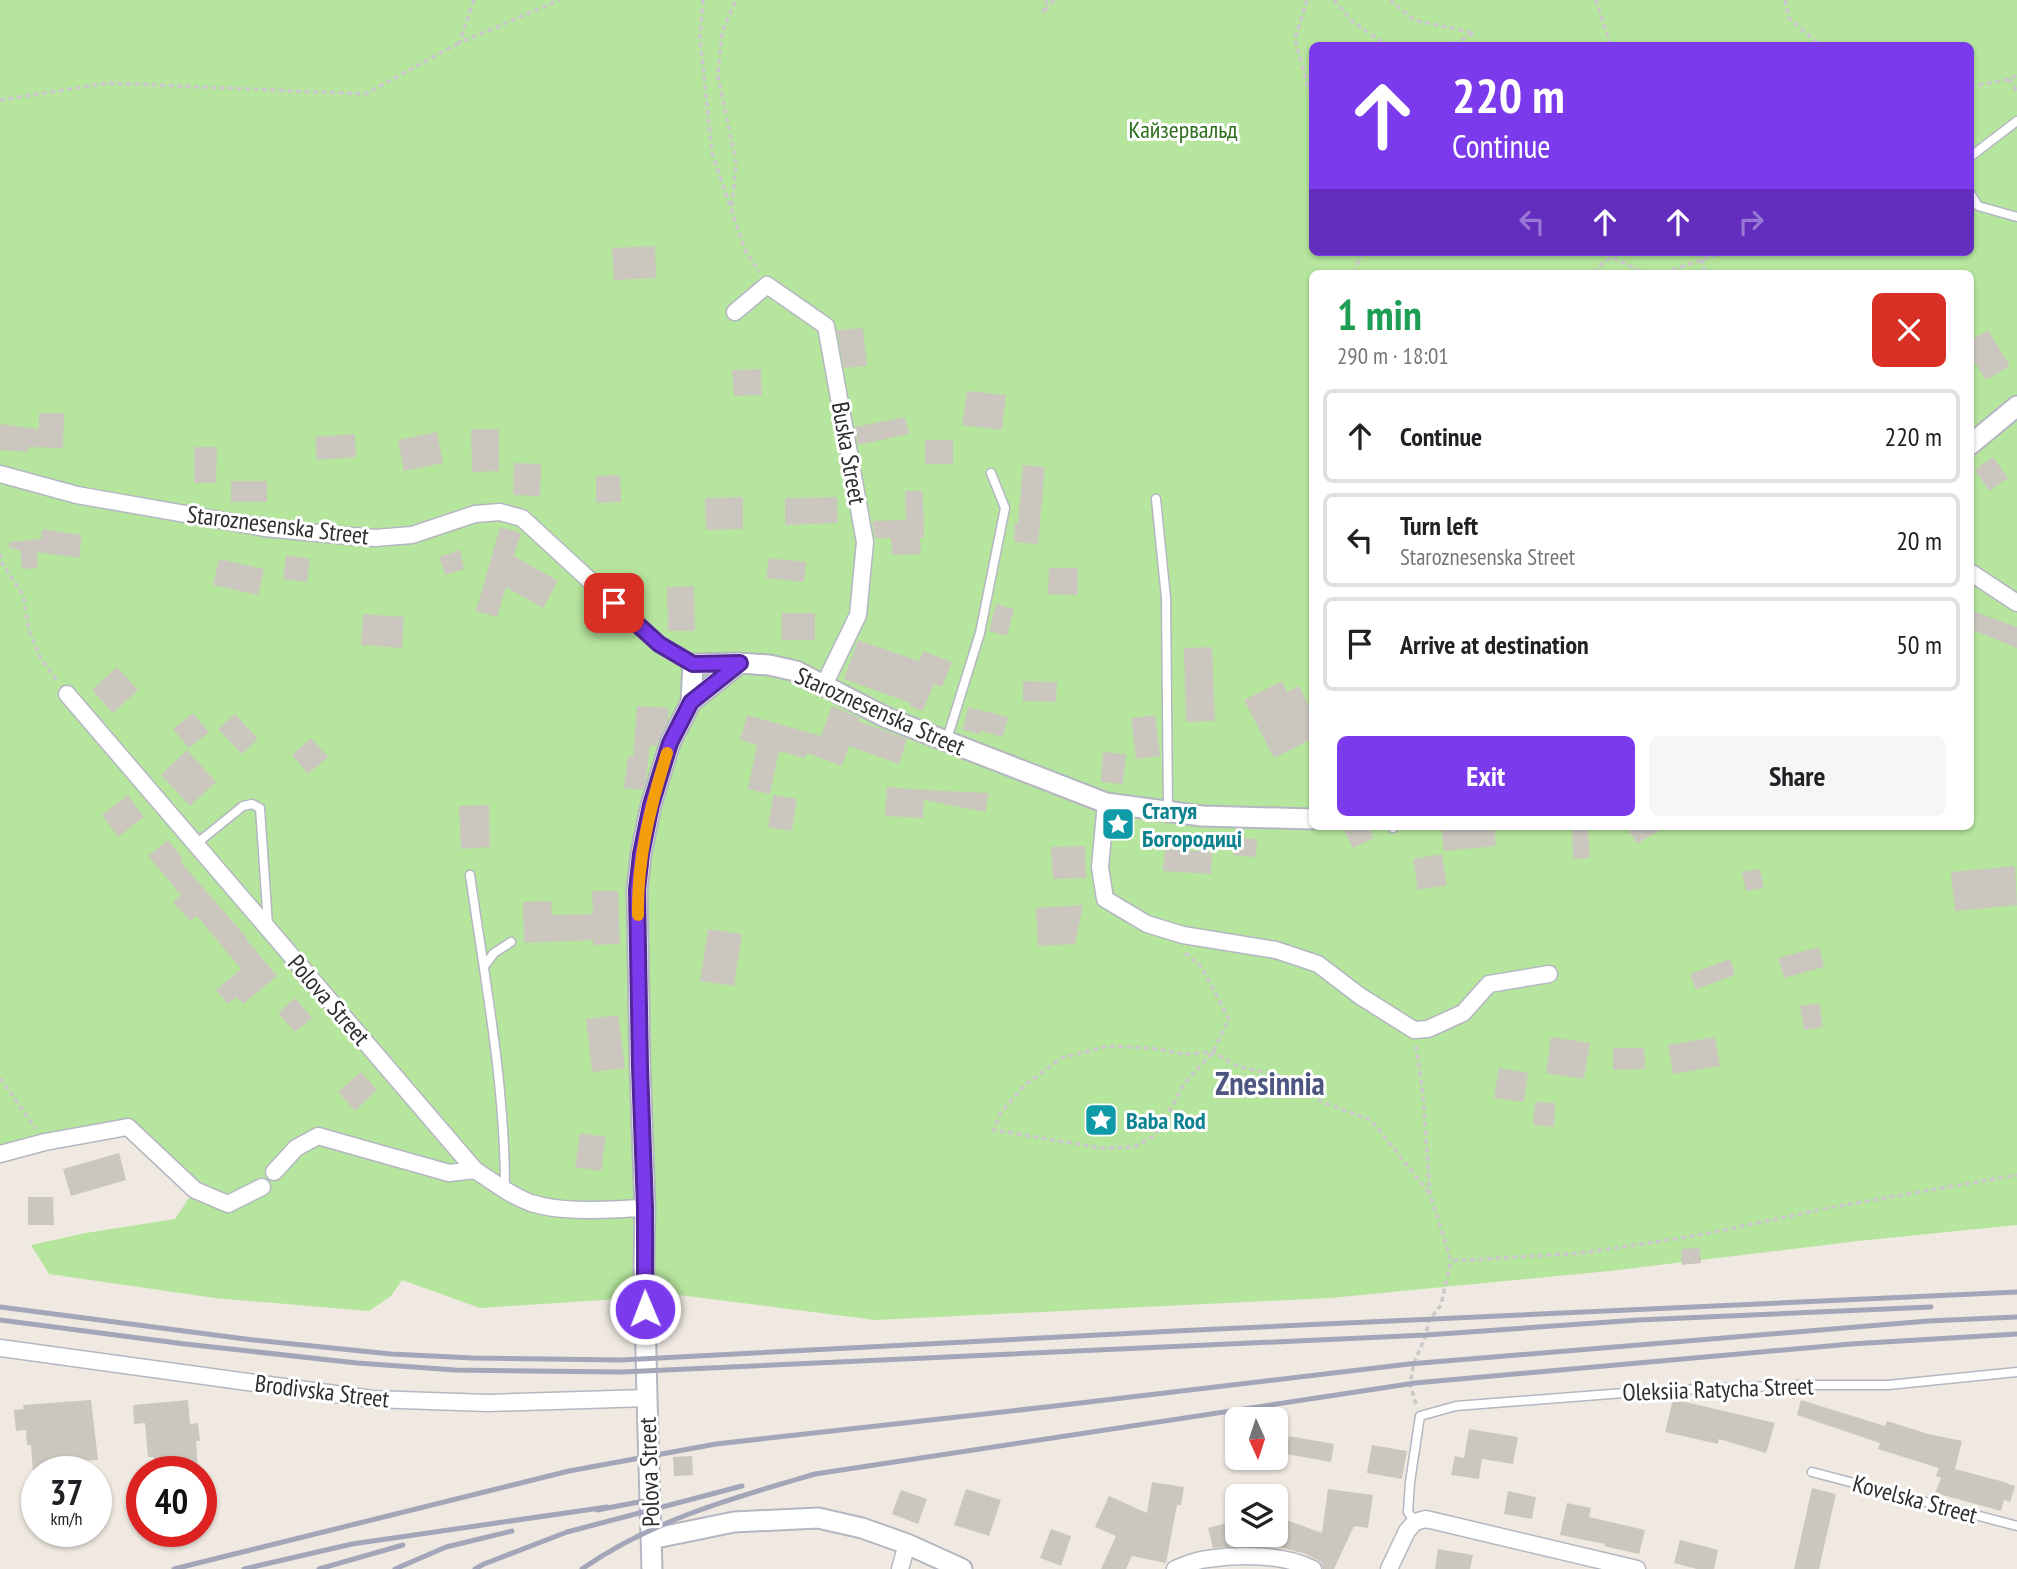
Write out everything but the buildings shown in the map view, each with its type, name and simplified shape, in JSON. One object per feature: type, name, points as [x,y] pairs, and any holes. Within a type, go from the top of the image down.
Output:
[{"type":"street","points":[[735,312],[767,285]]},
{"type":"street","name":"Buska Street","points":[[767,285],[826,326],[865,542],[858,615],[824,685]]},
{"type":"street","points":[[1974,441],[2017,406]]},
{"type":"street","name":"Staroznesenska Street","points":[[0,474],[77,495],[265,528],[337,536],[375,538],[412,535],[475,514],[500,512],[522,517],[659,644],[693,664],[740,663],[769,665],[796,671],[887,718],[1105,803],[1202,816],[1309,819]]},
{"type":"street","points":[[1974,575],[2017,603]]},
{"type":"street","points":[[691,702],[740,663]]},
{"type":"street","name":"Polova Street","points":[[652,1569],[637,890],[651,805],[670,743],[691,702],[693,664]]},
{"type":"street","name":"Polova Street","points":[[67,694],[475,1170],[530,1202],[559,1208],[597,1210],[645,1208]]},
{"type":"street","points":[[1105,803],[1100,867],[1105,899],[1147,923],[1182,935],[1276,950],[1318,964],[1360,996],[1413,1030],[1428,1028],[1462,1013],[1489,984],[1549,974]]},
{"type":"street","points":[[0,1154],[45,1142],[128,1127],[195,1190],[228,1204],[262,1187]]},
{"type":"street","points":[[274,1172],[296,1148],[318,1136],[449,1172],[475,1170]]},
{"type":"street","name":"Brodivska Street","points":[[0,1348],[372,1399],[488,1403],[647,1398]]},
{"type":"street","points":[[651,1539],[734,1522],[818,1518],[862,1528],[907,1544],[962,1569]]},
{"type":"street","points":[[1389,1569],[1407,1531],[1420,1521],[1637,1569]]},
{"type":"street","points":[[900,1569],[907,1544]]},
{"type":"street","points":[[1175,1569],[1204,1559],[1254,1556],[1302,1564],[1312,1569]]},
{"type":"lane","points":[[1974,154],[2017,121]]},
{"type":"lane","points":[[1974,200],[1978,206],[2017,216]]},
{"type":"lane","points":[[946,742],[980,633],[1005,508],[991,473]]},
{"type":"lane","points":[[1156,499],[1166,598],[1168,813]]},
{"type":"lane","points":[[196,844],[243,806],[252,804],[260,808],[268,928]]},
{"type":"lane","points":[[470,876],[485,965],[502,1104],[505,1189]]},
{"type":"lane","points":[[485,965],[494,953],[511,942]]},
{"type":"lane","name":"Oleksiia Ratycha Street","points":[[1420,1416],[1456,1406],[1650,1391],[1799,1385],[1888,1385],[2017,1372]]},
{"type":"lane","points":[[1420,1416],[1408,1513],[1420,1521]]},
{"type":"lane","name":"Kovelska Street","points":[[1812,1472],[2017,1525]]},
{"type":"path","points":[[459,43],[474,0]]},
{"type":"path","points":[[0,100],[108,83],[365,94],[459,43],[560,0]]},
{"type":"path","points":[[703,0],[700,38],[712,153],[745,250],[767,285]]},
{"type":"path","points":[[731,210],[736,163],[718,76],[722,33],[736,0]]},
{"type":"path","points":[[1047,0],[1043,13],[1055,0]]},
{"type":"path","points":[[1307,0],[1295,39],[1309,89]]},
{"type":"path","points":[[1334,0],[1352,21],[1382,42]]},
{"type":"path","points":[[1390,0],[1414,20],[1474,33],[1457,42]]},
{"type":"path","points":[[1595,0],[1610,42]]},
{"type":"path","points":[[1786,0],[1789,18],[1816,42]]},
{"type":"path","points":[[1974,86],[2017,75]]},
{"type":"path","points":[[2009,79],[2017,92]]},
{"type":"path","points":[[1700,256],[1704,270]]},
{"type":"path","points":[[1673,270],[1713,256]]},
{"type":"path","points":[[1596,270],[1611,257],[1639,270]]},
{"type":"path","points":[[0,554],[2,563],[23,595],[29,631],[41,659],[67,694]]},
{"type":"path","points":[[1180,949],[1202,966],[1229,1018],[1213,1052],[1184,1084],[1154,1136],[1134,1147],[1101,1149],[994,1130],[1001,1112],[1024,1086],[1061,1058],[1109,1046],[1150,1048],[1185,1054],[1213,1052],[1237,1066],[1289,1078],[1322,1102],[1371,1120],[1430,1194]]},
{"type":"path","points":[[1413,1030],[1423,1095],[1430,1194],[1451,1261],[1441,1305],[1429,1320],[1426,1335],[1414,1363],[1410,1384],[1420,1416]]},
{"type":"path","points":[[0,1078],[45,1142]]},
{"type":"path","points":[[1451,1261],[1595,1251],[1700,1235],[1833,1207],[2017,1175]]},
{"type":"green space","name":"Кайзервальд","points":[[0,0],[2017,0],[2017,1225],[1609,1271],[1330,1298],[875,1320],[679,1295],[480,1308],[402,1280],[391,1296],[369,1311],[215,1298],[49,1274],[31,1245],[175,1219],[194,1190],[119,1125],[0,1163]]},
{"type":"railway","points":[[0,1307],[253,1340],[391,1354],[621,1360],[2017,1292]]},
{"type":"railway","points":[[0,1320],[357,1363],[455,1370],[622,1372],[1426,1335],[1638,1320],[1931,1307]]},
{"type":"railway","points":[[174,1569],[569,1471],[716,1444],[1409,1364],[1928,1321],[2017,1317]]},
{"type":"railway","points":[[582,1569],[636,1537],[694,1512],[815,1474],[1415,1383],[1851,1344],[2017,1334]]},
{"type":"railway","points":[[475,1569],[567,1532],[742,1486]]},
{"type":"railway","points":[[597,1510],[649,1500]]},
{"type":"railway","points":[[244,1569],[352,1544],[607,1507]]},
{"type":"railway","points":[[395,1569],[446,1547],[512,1531]]},
{"type":"railway","points":[[319,1569],[403,1545]]},
{"type":"slow traffic","points":[[638,915],[637,890],[641,854],[651,805],[667,753]]},
{"type":"place","name":"Статуя Богородиці","points":[[1118,824]]},
{"type":"place","name":"Baba Rod","points":[[1101,1120]]},
{"type":"district","name":"Znesinnia","points":[[1270,1083]]},
{"type":"route","points":[[614,603],[659,644],[693,664],[740,663],[691,702],[670,743],[651,805],[641,854],[637,890],[645,1309]]}]
